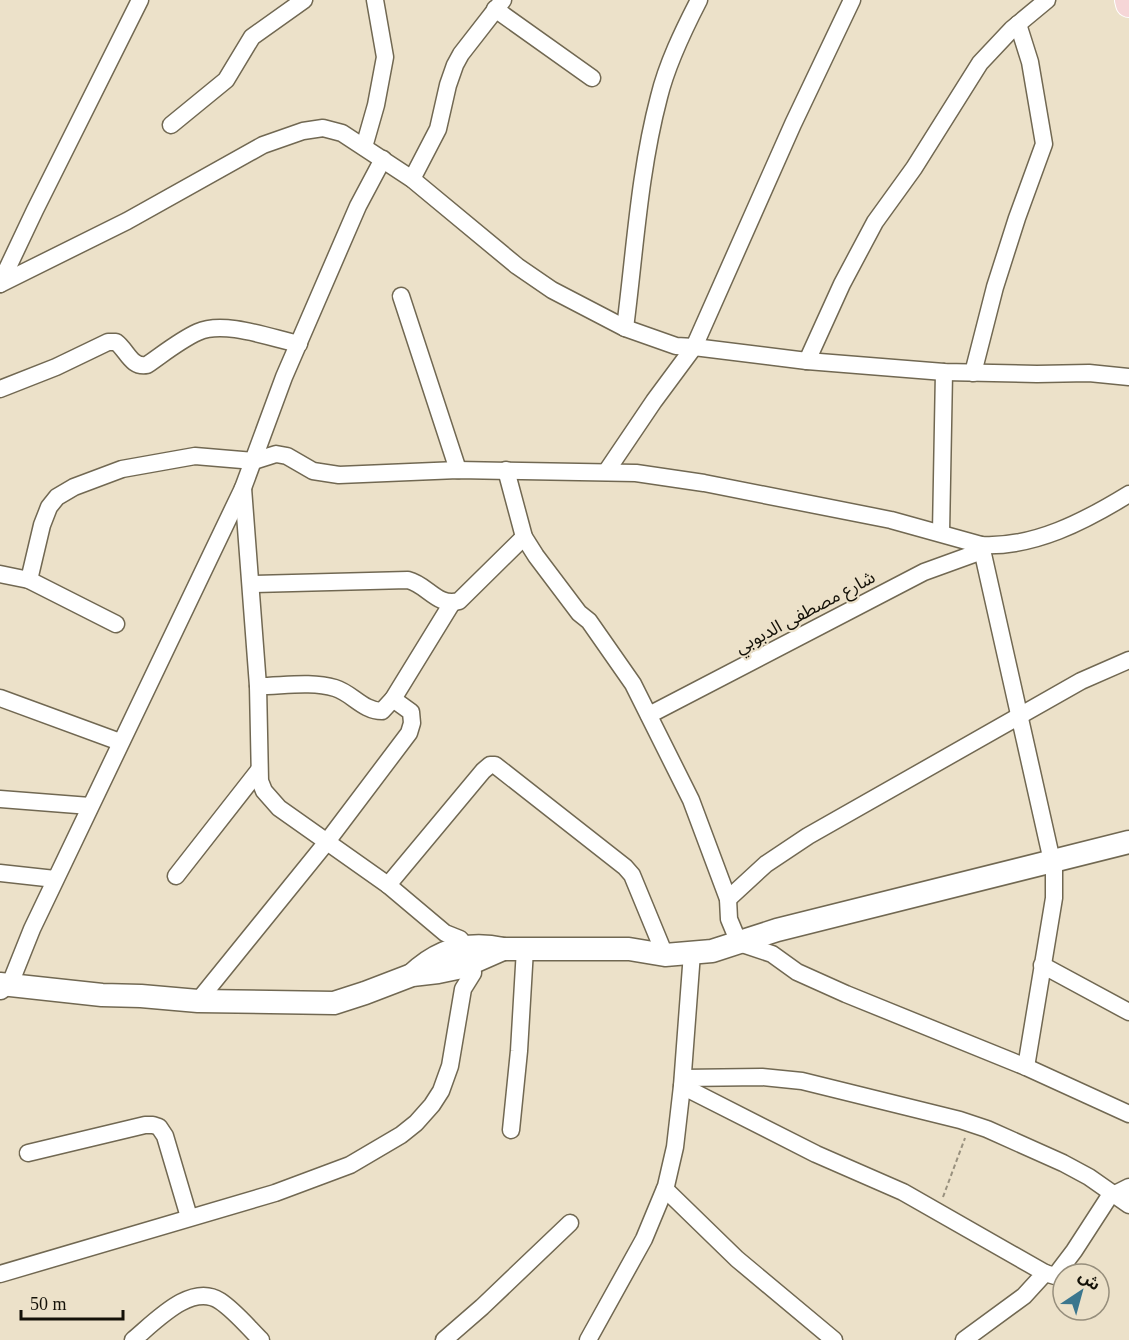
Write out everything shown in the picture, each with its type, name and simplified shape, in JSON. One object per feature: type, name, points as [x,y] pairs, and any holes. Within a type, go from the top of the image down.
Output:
[{"type":"main road","points":[[1128,0],[1129,4]]},
{"type":"street","points":[[140,0],[0,284],[127,221],[245,154],[277,139],[303,131],[323,129],[342,133],[412,179],[537,280],[625,328],[676,346],[807,361],[944,372],[1089,373],[1129,377]]},
{"type":"street","points":[[171,125],[226,80],[252,37],[304,0]]},
{"type":"street","points":[[364,147],[376,105],[385,57],[375,0]]},
{"type":"street","points":[[625,328],[639,197],[659,96],[676,48],[699,0]]},
{"type":"street","points":[[606,472],[694,347],[789,134],[852,0]]},
{"type":"street","points":[[807,361],[858,250],[914,168],[980,63],[1018,24],[1047,0]]},
{"type":"street","points":[[412,179],[438,129],[455,65],[499,4],[592,78]]},
{"type":"street","points":[[973,373],[995,287],[1044,144],[1030,62],[1018,24]]},
{"type":"street","points":[[383,159],[358,206],[284,377],[243,488],[3,987],[198,1001],[334,1003],[412,975],[456,953],[514,949],[629,949],[665,955],[712,951],[777,930],[1129,842]]},
{"type":"street","points":[[401,296],[458,470]]},
{"type":"street","points":[[0,389],[112,342],[121,346],[134,363],[142,366],[147,365],[196,332],[214,328],[227,328],[299,345]]},
{"type":"street","points":[[941,533],[944,372]]},
{"type":"street","points":[[29,580],[45,514],[57,497],[66,491],[122,469],[195,456],[254,461],[276,454],[288,456],[313,471],[339,475],[458,470],[636,473],[704,483],[882,518],[941,533],[981,548],[1032,540],[1084,518],[1129,494]]},
{"type":"street","points":[[506,470],[524,537],[579,613],[589,621],[633,684],[650,716],[691,800],[728,899],[729,919],[739,943],[772,954],[797,972],[846,994],[1026,1067],[1129,1114]]},
{"type":"street","points":[[0,1274],[275,1193],[350,1165],[401,1135],[416,1123],[436,1098],[450,1066],[464,989],[473,973],[388,885],[326,843],[271,800],[264,791],[259,770],[258,686],[243,488]]},
{"type":"street","points":[[251,584],[408,580],[420,584],[441,601],[452,603],[459,601],[524,537]]},
{"type":"street","points":[[981,548],[1055,882],[1026,1067]]},
{"type":"street","name":"شارع مصطفى الدبوبي","points":[[650,716],[924,572],[981,548]]},
{"type":"street","points":[[0,574],[29,580],[116,624]]},
{"type":"street","points":[[258,686],[312,685],[337,688],[376,711],[386,708],[452,603]]},
{"type":"street","points":[[728,899],[773,859],[808,836],[1081,681],[1129,660]]},
{"type":"street","points":[[0,698],[120,742]]},
{"type":"street","points":[[198,1001],[326,843],[409,733],[412,723],[411,712],[393,699]]},
{"type":"street","points":[[388,885],[483,771],[490,765],[495,765],[625,867],[632,875],[665,955]]},
{"type":"street","points":[[176,876],[259,770]]},
{"type":"street","points":[[0,799],[90,806]]},
{"type":"street","points":[[0,873],[55,879]]},
{"type":"street","points":[[511,1130],[519,1052],[514,949]]},
{"type":"street","points":[[456,953],[464,989]]},
{"type":"street","points":[[588,1340],[644,1239],[665,1189],[675,1147],[683,1082],[692,953]]},
{"type":"street","points":[[1042,965],[1129,1012]]},
{"type":"street","points":[[683,1082],[762,1077],[802,1081],[971,1124],[1063,1162],[1121,1190],[1129,1204]]},
{"type":"street","points":[[683,1082],[816,1154],[903,1192],[1053,1276],[1074,1251],[1104,1203],[1121,1190]]},
{"type":"street","points":[[28,1153],[131,1128],[153,1125],[159,1127],[165,1136],[189,1217]]},
{"type":"street","points":[[665,1189],[737,1259],[834,1340]]},
{"type":"street","points":[[444,1340],[482,1308],[570,1224]]},
{"type":"street","points":[[964,1340],[1024,1296],[1045,1273]]},
{"type":"street","points":[[133,1340],[187,1298],[206,1296],[223,1303],[261,1340]]},
{"type":"path","points":[[937,1211],[971,1124]]}]
